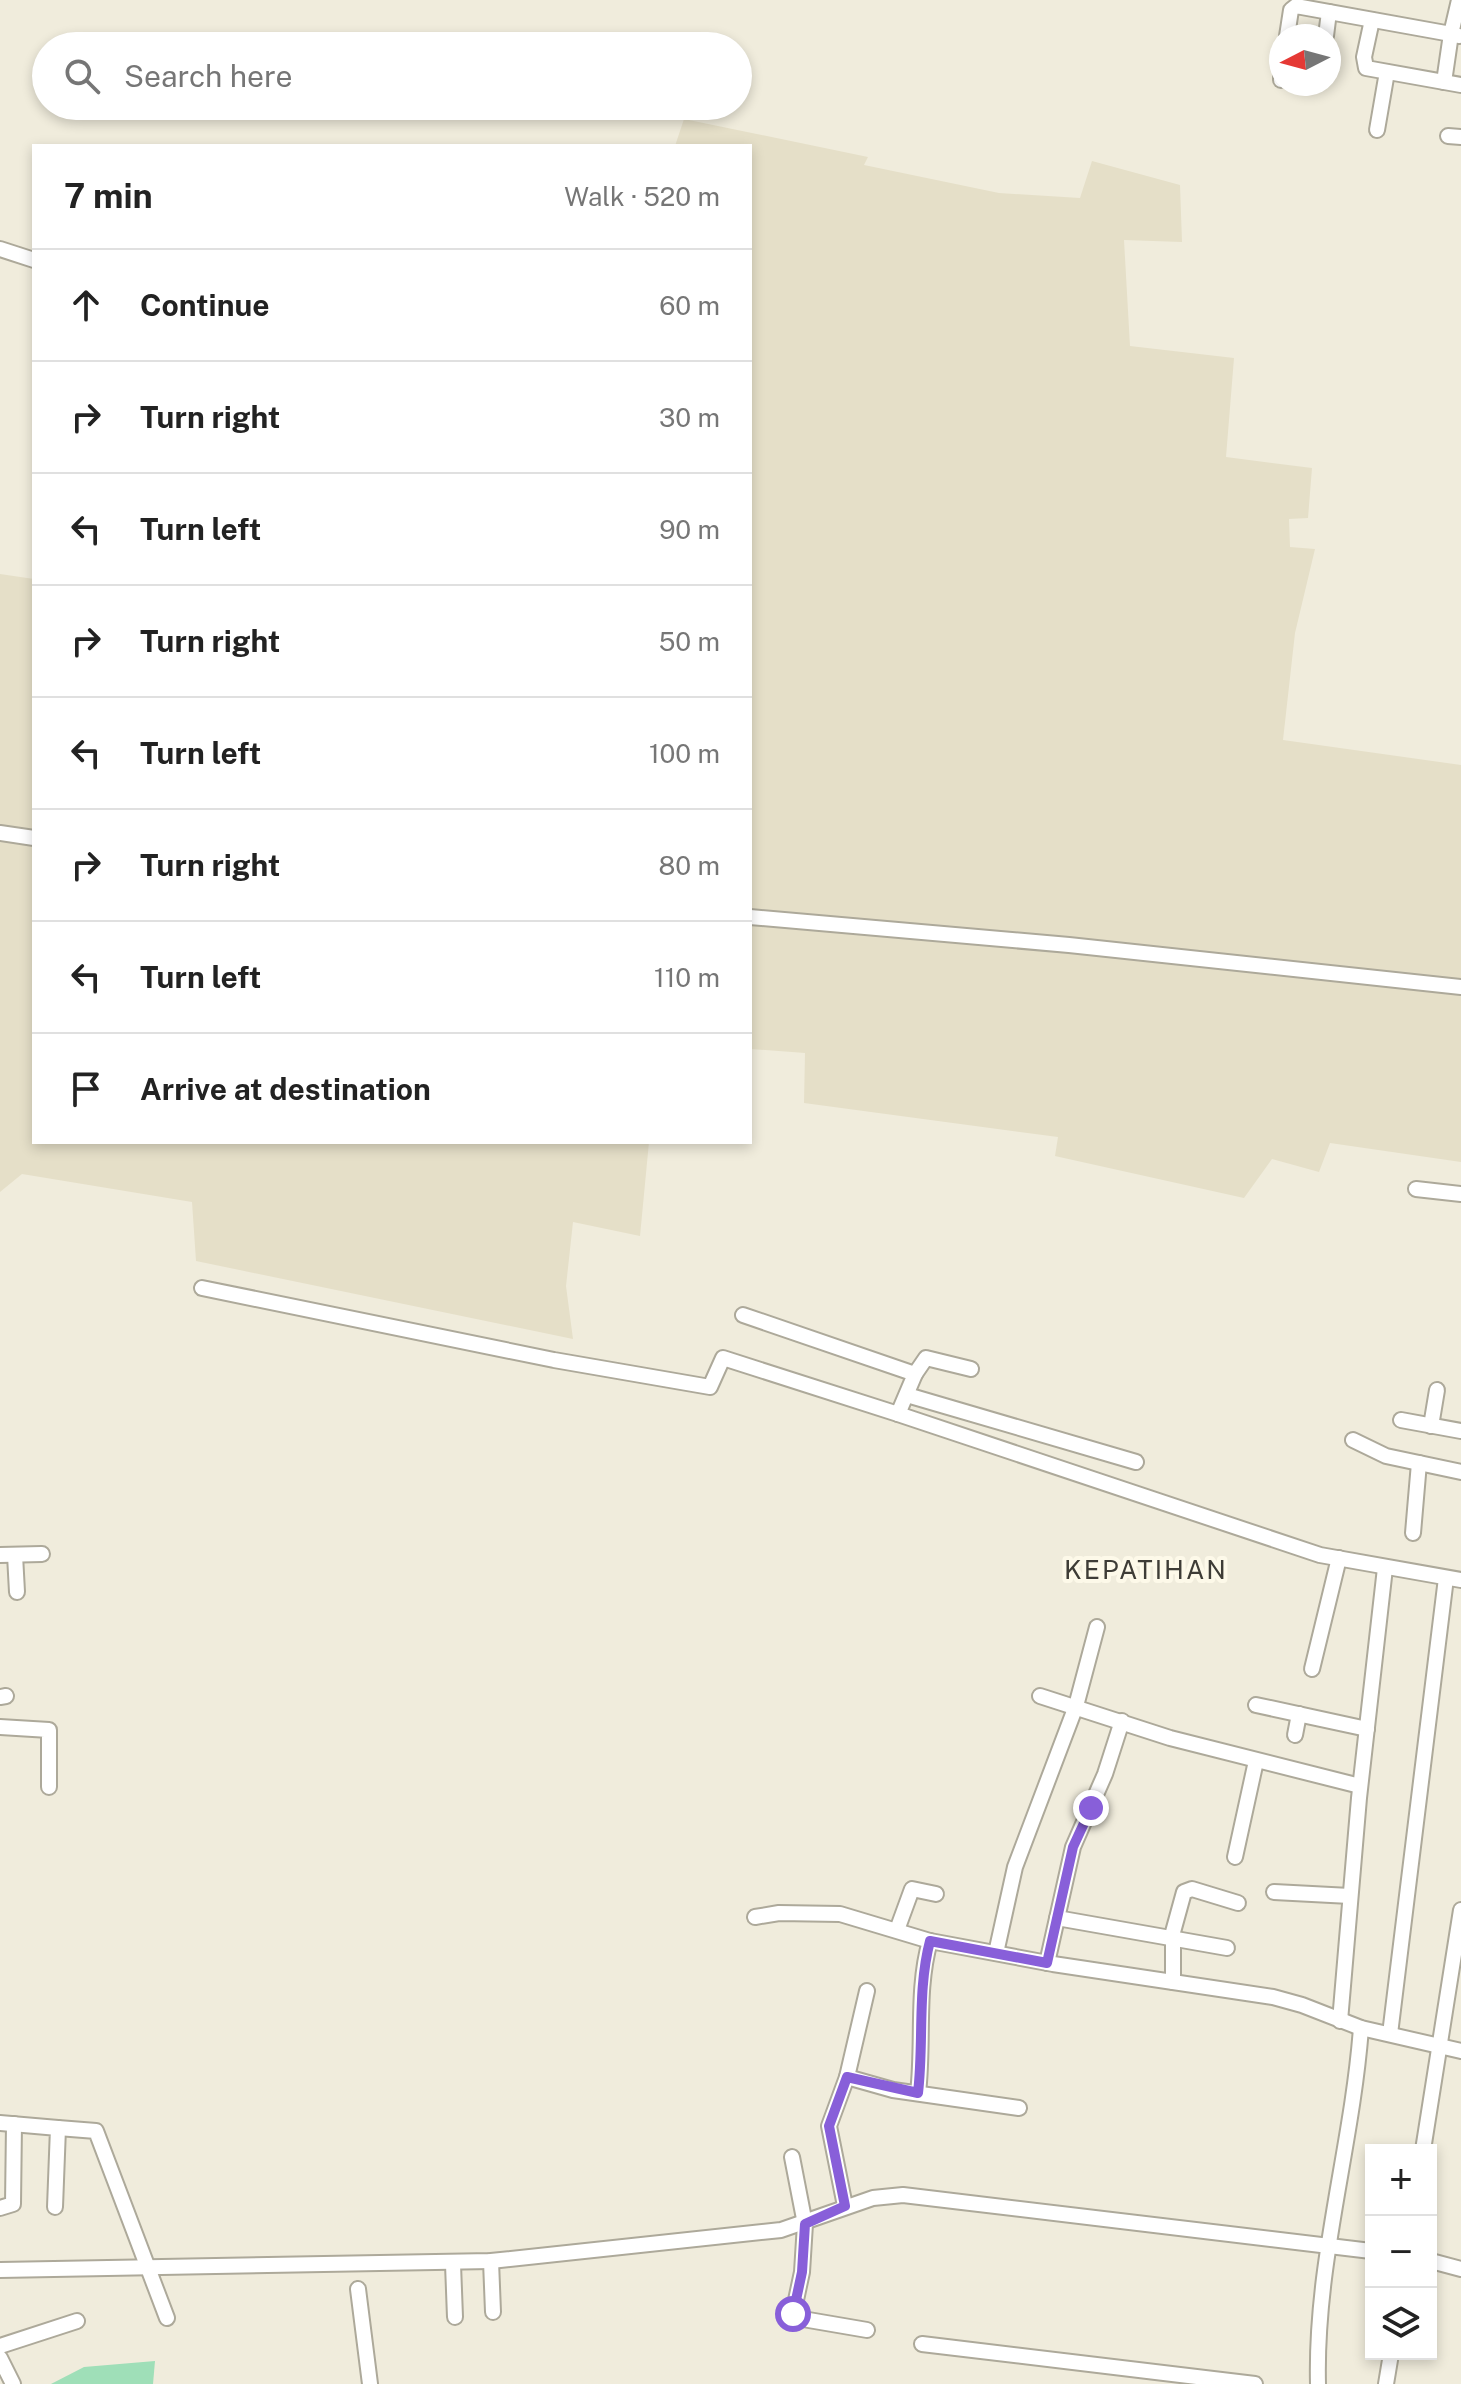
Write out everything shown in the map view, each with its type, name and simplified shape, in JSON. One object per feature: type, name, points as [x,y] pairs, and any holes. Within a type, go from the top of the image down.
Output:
[{"type":"street","points":[[1444,82],[1456,35],[1459,0]]},
{"type":"street","points":[[1289,24],[1293,7],[1456,35]]},
{"type":"street","points":[[1328,24],[1329,12]]},
{"type":"street","points":[[1372,20],[1366,68],[1461,85]]},
{"type":"street","points":[[1377,130],[1387,72]]},
{"type":"street","points":[[0,249],[32,259]]},
{"type":"street","points":[[0,833],[32,838]]},
{"type":"street","points":[[752,917],[1069,945],[1461,987]]},
{"type":"street","points":[[1416,1189],[1461,1194]]},
{"type":"street","points":[[202,1288],[554,1360],[710,1387],[723,1358],[1076,1471],[1278,1542],[1385,1568],[1454,1579],[1390,2034]]},
{"type":"street","points":[[743,1315],[915,1374]]},
{"type":"street","points":[[898,1414],[915,1374],[926,1358],[971,1369]]},
{"type":"street","points":[[1431,1426],[1437,1390]]},
{"type":"street","points":[[907,1395],[1136,1462]]},
{"type":"street","points":[[1401,1420],[1461,1431]]},
{"type":"street","points":[[1353,1440],[1386,1456],[1461,1472]]},
{"type":"street","points":[[1076,1471],[1084,1449]]},
{"type":"street","points":[[1413,1533],[1419,1463]]},
{"type":"street","points":[[17,1592],[8,1555],[42,1554]]},
{"type":"street","points":[[1312,1669],[1339,1558]]},
{"type":"street","points":[[1340,2021],[1360,1786],[1385,1568]]},
{"type":"street","points":[[996,1953],[1022,1843],[1076,1706],[1097,1627]]},
{"type":"street","points":[[1040,1696],[1256,1761],[1360,1786]]},
{"type":"street","points":[[1256,1705],[1367,1729]]},
{"type":"street","points":[[1295,1735],[1299,1714]]},
{"type":"street","points":[[1047,1963],[1073,1847],[1105,1774],[1122,1721]]},
{"type":"street","points":[[0,1727],[49,1730],[49,1787]]},
{"type":"street","points":[[1235,1857],[1256,1761]]},
{"type":"street","points":[[897,1930],[912,1889],[936,1894]]},
{"type":"street","points":[[1173,1982],[1175,1923],[1186,1890],[1238,1903]]},
{"type":"street","points":[[1274,1892],[1350,1896]]},
{"type":"street","points":[[1424,2144],[1461,1910]]},
{"type":"street","points":[[755,1917],[826,1912],[930,1941],[1047,1963],[1273,1997],[1361,2028],[1461,2051]]},
{"type":"street","points":[[1057,1918],[1227,1948]]},
{"type":"street","points":[[918,2093],[922,2057],[922,1976],[930,1941]]},
{"type":"street","points":[[845,2206],[829,2126],[847,2077],[867,1991]]},
{"type":"street","points":[[1318,2384],[1318,2331],[1327,2245],[1358,2064],[1361,2028]]},
{"type":"street","points":[[847,2077],[918,2093],[1019,2108]]},
{"type":"street","points":[[0,2208],[11,2208],[13,2204],[7,2124],[96,2131],[153,2270],[167,2318]]},
{"type":"street","points":[[55,2207],[58,2128]]},
{"type":"street","points":[[792,2157],[805,2224],[803,2262],[793,2309],[795,2317],[867,2330]]},
{"type":"street","points":[[0,2267],[153,2270],[491,2261],[769,2232],[805,2224],[845,2206],[873,2198],[903,2195],[1365,2250]]},
{"type":"street","points":[[491,2261],[493,2312]]},
{"type":"street","points":[[1437,2263],[1461,2269]]},
{"type":"street","points":[[453,2264],[455,2317]]},
{"type":"street","points":[[358,2289],[370,2384]]},
{"type":"street","points":[[0,2346],[77,2321]]},
{"type":"street","points":[[922,2344],[1255,2384]]},
{"type":"street","points":[[0,2358],[13,2384]]},
{"type":"street","points":[[1386,2384],[1390,2360]]},
{"type":"shaded area","points":[[684,120],[689,120],[868,157],[864,165],[999,193],[1080,198],[1092,161],[1180,185],[1182,242],[1124,240],[1130,346],[1234,358],[1226,457],[1312,468],[1308,518],[1289,519],[1290,547],[1315,549],[1295,633],[1283,740],[1461,765],[1461,1162],[1330,1143],[1319,1172],[1272,1159],[1244,1198],[1055,1156],[1058,1137],[804,1103],[805,1053],[752,1049],[752,144],[676,144]]},
{"type":"shaded area","points":[[0,574],[32,579],[32,1144],[649,1144],[640,1236],[573,1222],[566,1286],[573,1339],[196,1261],[192,1202],[22,1174],[0,1192]]},
{"type":"shaded area","points":[[155,2361],[153,2384],[51,2384],[84,2367]]},
{"type":"district","name":"KEPATIHAN","points":[[1146,1569]]},
{"type":"route","points":[[793,2314],[802,2272],[805,2224],[845,2206],[829,2126],[847,2077],[893,2090],[918,2093],[922,2057],[922,1976],[930,1941],[1047,1963],[1073,1847],[1083,1819],[1091,1808]]}]
